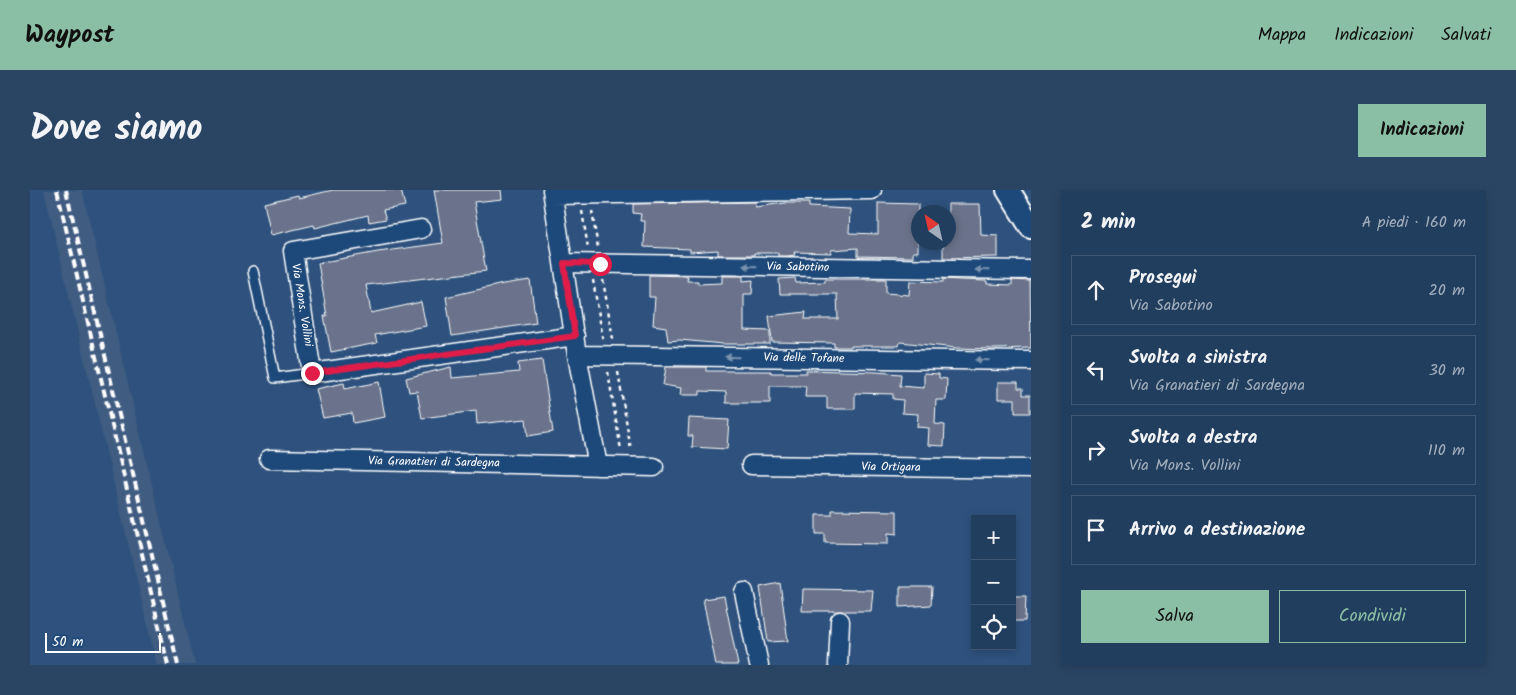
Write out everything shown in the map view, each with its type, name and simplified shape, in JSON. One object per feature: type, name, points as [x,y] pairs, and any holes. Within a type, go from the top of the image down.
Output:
[{"type":"street","points":[[598,466],[577,355],[552,192],[584,195],[872,190]]},
{"type":"street","points":[[1008,190],[1031,227]]},
{"type":"street","name":"Via Mons. Vollini","points":[[312,373],[294,251],[421,228]]},
{"type":"street","name":"Via Sabotino","points":[[564,263],[1031,270]]},
{"type":"street","points":[[312,373],[575,336]]},
{"type":"street","name":"Via delle Tofane","points":[[577,355],[1031,361]]},
{"type":"street","name":"Via Granatieri di Sardegna","points":[[269,459],[654,467]]},
{"type":"street","name":"Via Ortigara","points":[[751,465],[1031,469]]},
{"type":"street","points":[[744,592],[759,665]]},
{"type":"street","points":[[838,665],[840,621]]},
{"type":"lane","points":[[253,271],[275,378],[312,373]]},
{"type":"path","points":[[584,195],[628,466]]},
{"type":"path","points":[[584,195],[628,466]]},
{"type":"shaded area","points":[[44,190],[82,190],[195,665],[157,665]]},
{"type":"building","points":[[333,190],[401,190],[405,206],[383,210],[386,219],[369,222],[368,215],[315,228],[314,225],[271,235],[264,203],[298,195],[299,198]]},
{"type":"building","points":[[434,190],[501,190],[502,199],[474,202],[486,271],[366,285],[371,313],[421,302],[426,326],[375,335],[377,343],[331,352],[324,316],[327,316],[318,263],[443,243]]},
{"type":"building","points":[[755,202],[755,207],[785,203],[809,203],[809,207],[850,209],[849,233],[878,234],[878,203],[918,204],[911,205],[911,250],[918,250],[918,252],[913,252],[913,257],[858,256],[858,248],[831,250],[831,253],[794,252],[795,255],[787,256],[778,256],[778,253],[718,255],[718,250],[690,252],[690,249],[644,247],[645,221],[640,221],[641,214],[633,213],[633,204]]},
{"type":"building","points":[[980,204],[981,235],[998,236],[998,257],[943,258],[943,250],[956,250],[956,205],[948,205]]},
{"type":"building","points":[[649,275],[688,276],[687,281],[698,281],[698,284],[722,283],[722,276],[743,276],[743,281],[753,280],[752,294],[744,294],[744,330],[770,331],[770,344],[668,341],[666,327],[653,325],[655,297],[649,297]]},
{"type":"building","points":[[795,278],[796,283],[825,282],[825,279],[886,279],[886,293],[909,295],[910,281],[943,282],[943,279],[987,281],[987,284],[1012,285],[1012,280],[1030,281],[1031,348],[957,348],[900,342],[899,346],[834,347],[834,343],[772,342],[769,316],[806,312],[805,319],[838,319],[837,294],[780,294],[779,279]]},
{"type":"building","points":[[530,280],[536,323],[452,336],[446,297]]},
{"type":"building","points":[[542,360],[553,432],[528,436],[526,419],[477,424],[476,411],[422,418],[417,391],[409,392],[406,378],[451,367],[452,378],[519,372],[518,363]]},
{"type":"building","points":[[666,367],[706,367],[706,371],[771,371],[771,373],[806,373],[806,370],[901,374],[900,386],[924,388],[924,373],[939,374],[939,378],[947,379],[946,400],[936,400],[935,424],[945,425],[944,446],[928,445],[929,428],[917,427],[918,414],[902,413],[903,400],[893,399],[893,394],[855,393],[855,409],[827,409],[827,397],[805,397],[806,386],[770,386],[770,403],[726,403],[726,392],[700,391],[700,395],[680,395],[681,388],[663,385]]},
{"type":"building","points":[[379,382],[385,417],[353,423],[352,413],[323,418],[316,389],[344,383],[345,389]]},
{"type":"building","points":[[998,382],[1018,382],[1018,388],[1023,388],[1023,395],[1030,395],[1030,413],[1015,413],[1015,399],[998,399]]},
{"type":"building","points":[[689,418],[729,420],[727,449],[692,447],[693,436],[688,436]]},
{"type":"building","points":[[832,510],[897,511],[897,534],[888,533],[888,544],[825,543],[825,534],[816,534],[816,515],[832,515]]},
{"type":"building","points":[[780,583],[788,641],[768,642],[760,587]]},
{"type":"building","points":[[900,587],[932,587],[931,605],[900,607]]},
{"type":"building","points":[[803,589],[873,590],[871,611],[802,611]]},
{"type":"building","points":[[724,596],[738,665],[716,665],[703,599]]},
{"type":"building","points":[[1016,596],[1026,596],[1025,621],[1016,621]]},
{"type":"railway","points":[[57,190],[168,665]]},
{"type":"railway","points":[[66,190],[178,665]]},
{"type":"route","points":[[312,373],[575,336],[564,263],[600,264]]}]
